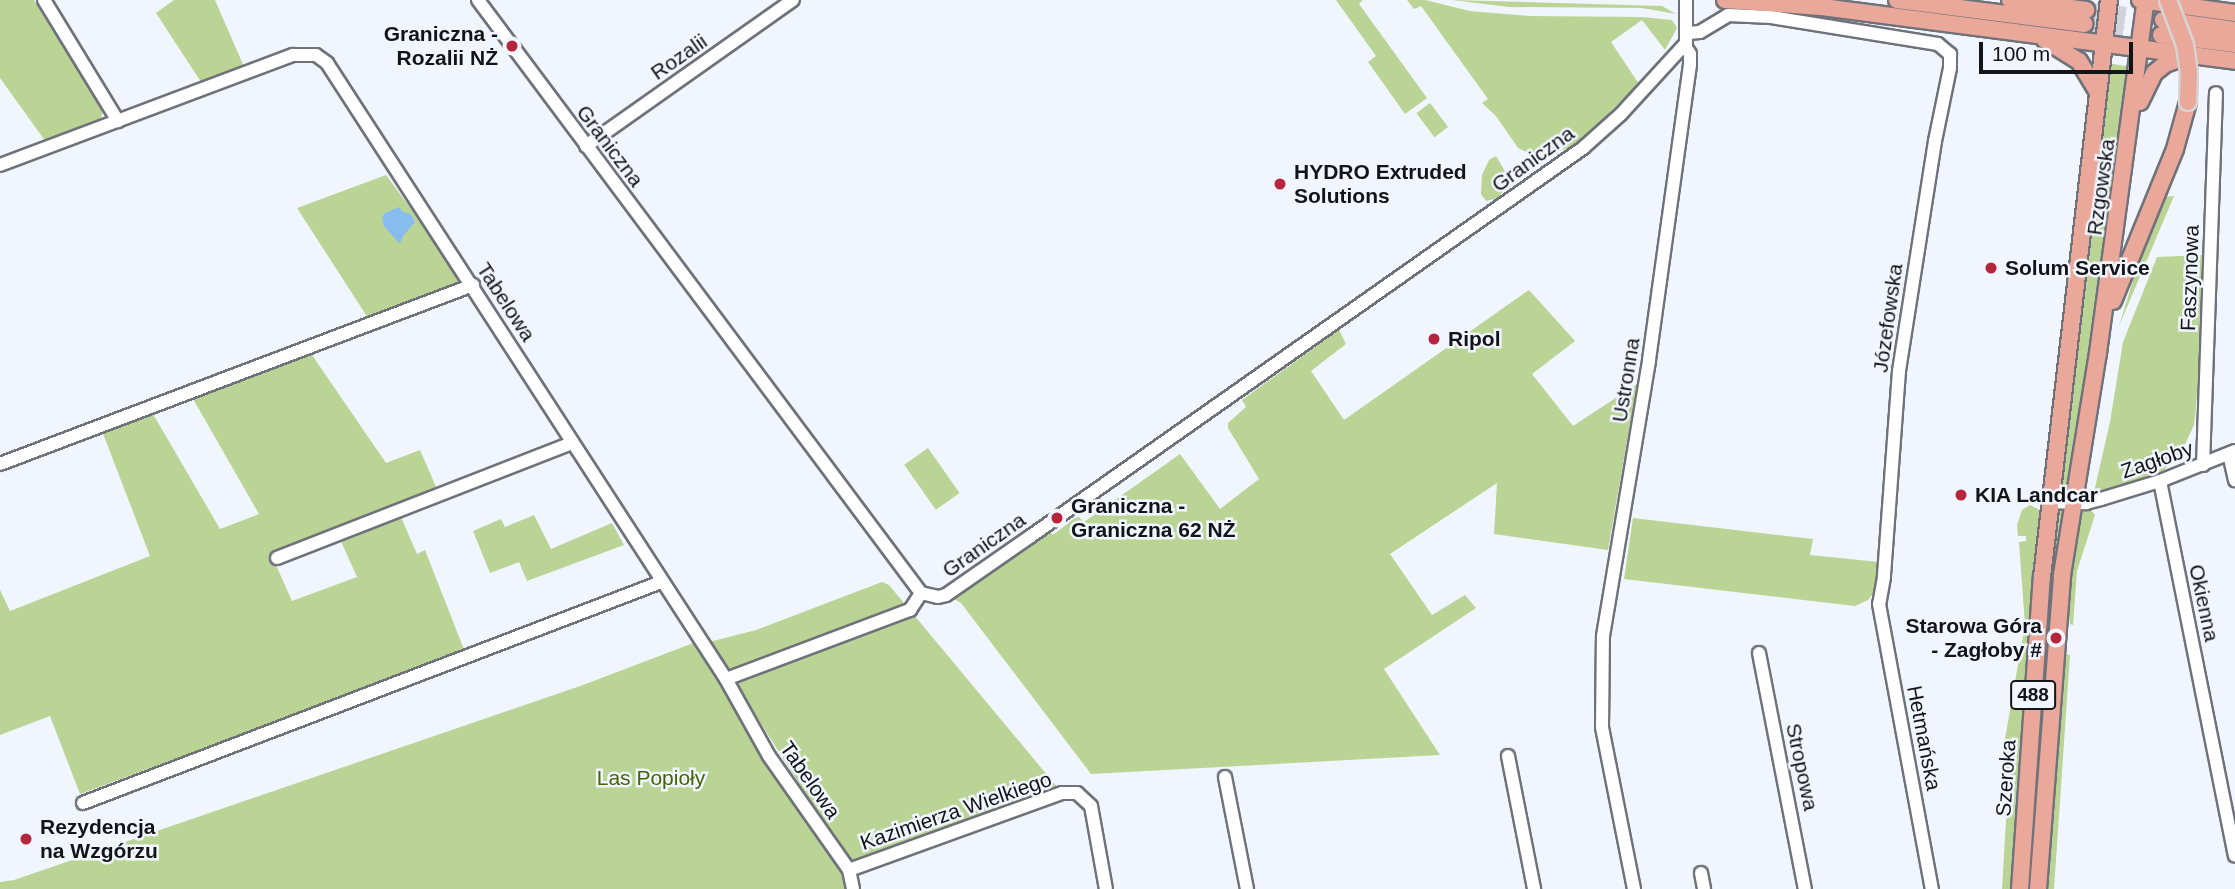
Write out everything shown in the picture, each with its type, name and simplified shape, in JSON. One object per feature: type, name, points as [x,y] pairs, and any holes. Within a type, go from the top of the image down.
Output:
[{"type":"main road","points":[[1725,0],[1822,7],[2235,61]]},
{"type":"main road","points":[[1897,0],[2085,17],[2010,0]]},
{"type":"main road","name":"Rzgowska","points":[[2049,502],[2109,0]]},
{"type":"main road","points":[[2144,0],[2235,13]]},
{"type":"main road","name":"Rzgowska","points":[[2074,503],[2131,123],[2144,0]]},
{"type":"main road","name":"488","points":[[2098,353],[2127,261],[2175,149],[2188,102],[2189,72],[2185,45],[2168,0]]},
{"type":"main road","points":[[2197,0],[2217,10]]},
{"type":"main road","points":[[2235,30],[2162,28],[2235,44]]},
{"type":"main road","points":[[2037,36],[2076,59],[2087,70],[2097,91]]},
{"type":"main road","points":[[2131,123],[2151,75],[2165,64],[2190,56]]},
{"type":"main road","name":"Szeroka","points":[[2020,889],[2049,502]]},
{"type":"main road","name":"Szeroka","points":[[2038,889],[2058,615],[2074,503]]},
{"type":"street","points":[[0,166],[118,121],[44,0]]},
{"type":"street","name":"Graniczna","points":[[478,0],[921,593],[930,597],[946,595],[1532,185],[1618,117],[1686,39]]},
{"type":"street","name":"Rozalii","points":[[586,146],[793,0]]},
{"type":"street","points":[[1686,0],[1686,39]]},
{"type":"street","name":"Józefowska","points":[[1686,39],[1728,15],[1821,23],[1938,44],[1948,51],[1950,68],[1935,141],[1899,371],[1881,594]]},
{"type":"street","name":"Ustronna","points":[[1634,889],[1601,721],[1604,636],[1649,360],[1689,72],[1690,54],[1686,39]]},
{"type":"street","name":"Tabelowa","points":[[118,121],[293,55],[316,55],[332,71],[726,679],[769,756],[849,870]]},
{"type":"street","name":"Faszynowa","points":[[2203,465],[2216,93]]},
{"type":"street","points":[[0,464],[473,285]]},
{"type":"street","points":[[277,558],[572,443]]},
{"type":"street","points":[[2232,452],[2235,480]]},
{"type":"street","name":"Zagłoby","points":[[2049,502],[2086,503],[2160,481],[2232,452]]},
{"type":"street","name":"Okienna","points":[[2160,481],[2235,856]]},
{"type":"street","points":[[83,803],[661,582]]},
{"type":"street","points":[[726,679],[910,610],[921,593]]},
{"type":"street","name":"Hetmańska","points":[[1881,594],[1882,617],[1932,889]]},
{"type":"street","name":"Stropowa","points":[[1759,653],[1805,889]]},
{"type":"street","points":[[1507,756],[1534,889]]},
{"type":"street","points":[[1225,777],[1247,889]]},
{"type":"street","name":"Kazimierza Wielkiego","points":[[849,870],[1062,793],[1077,793],[1091,806],[1106,889]]},
{"type":"street","points":[[849,870],[853,889]]},
{"type":"street","points":[[1701,873],[1704,889]]},
{"type":"green space","points":[[0,0],[34,0],[103,111],[100,121],[46,142],[0,78]]},
{"type":"green space","points":[[174,0],[215,0],[245,69],[203,85],[156,13]]},
{"type":"green space","points":[[1336,0],[1363,0],[1359,4],[1427,98],[1405,114],[1368,62],[1376,56]]},
{"type":"green space","points":[[1407,0],[1425,0],[1470,11],[1529,16],[1642,17],[1672,20],[1677,28],[1665,50],[1642,20],[1611,42],[1639,84],[1574,147],[1536,157],[1518,148],[1496,116],[1482,103],[1488,99],[1421,6],[1414,9]]},
{"type":"green space","points":[[1452,0],[1662,6],[1676,14],[1642,8],[1509,7]]},
{"type":"green space","points":[[2106,63],[2132,67],[2100,306],[2068,493],[2063,496],[2058,487]]},
{"type":"green space","points":[[1430,103],[1448,127],[1434,137],[1416,113]]},
{"type":"green space","points":[[1496,156],[1506,173],[1506,188],[1498,198],[1486,201],[1481,194],[1482,175],[1489,160]]},
{"type":"green space","points":[[386,175],[461,276],[461,282],[368,318],[297,208]]},
{"type":"green space","points":[[2174,196],[2119,326],[2138,264],[2166,197]]},
{"type":"green space","points":[[2205,255],[2194,425],[2181,453],[2164,470],[2132,483],[2094,492],[2110,422],[2123,342],[2157,257]]},
{"type":"green space","points":[[1529,290],[1575,341],[1532,374],[1573,426],[1637,384],[1608,550],[1494,534],[1497,483],[1390,554],[1432,615],[1465,595],[1476,608],[1384,669],[1440,755],[1091,774],[961,603],[954,599],[1050,532],[1053,535],[1075,518],[1079,517],[1084,522],[1180,454],[1220,509],[1259,479],[1228,428],[1228,423],[1246,407],[1242,400],[1339,330],[1346,344],[1311,371],[1344,420]]},
{"type":"green space","points":[[310,352],[386,463],[420,450],[437,489],[271,554],[292,601],[357,577],[339,537],[400,515],[417,554],[425,550],[465,652],[80,794],[50,716],[0,735],[0,590],[10,611],[150,556],[102,431],[153,414],[220,529],[259,514],[193,399]]},
{"type":"green space","points":[[928,448],[960,493],[936,510],[904,465]]},
{"type":"green space","points":[[2030,505],[2042,511],[2020,744],[2011,889],[2002,889],[2006,821],[2005,739],[2025,625],[2019,542],[2026,541],[2026,536],[2018,536],[2017,525],[2022,510]]},
{"type":"green space","points":[[2089,508],[2095,515],[2077,571],[2073,625],[2070,624],[2067,605],[2080,514]]},
{"type":"green space","points":[[2056,511],[2065,513],[2048,649],[2031,889],[2027,889],[2047,603]]},
{"type":"green space","points":[[534,515],[551,549],[612,523],[624,545],[527,581],[519,562],[490,573],[473,531],[501,519],[505,527]]},
{"type":"green space","points":[[1633,518],[1813,539],[1810,555],[1879,562],[1877,589],[1868,600],[1855,606],[1624,579]]},
{"type":"green space","points":[[882,582],[889,585],[1058,788],[851,865],[709,642],[756,630]]},
{"type":"green space","name":"Las Popioły","points":[[696,642],[855,889],[0,889],[0,882],[14,880],[583,685]]},
{"type":"green space","points":[[2066,654],[2070,655],[2054,889],[2047,889],[2060,690]]},
{"type":"water","points":[[399,207],[403,212],[411,214],[415,222],[400,244],[384,226],[382,218],[385,213]]},
{"type":"tunnel","points":[[2086,10],[2163,20]]},
{"type":"tunnel","points":[[2084,24],[2161,35]]},
{"type":"place","name":"Graniczna - Rozalii NŻ","points":[[512,46]]},
{"type":"place","name":"HYDRO Extruded Solutions","points":[[1280,184]]},
{"type":"place","name":"Solum Service","points":[[1991,268]]},
{"type":"place","name":"Ripol","points":[[1434,339]]},
{"type":"place","name":"KIA Landcar","points":[[1961,495]]},
{"type":"place","name":"Graniczna - Graniczna 62 NŻ","points":[[1057,518]]},
{"type":"place","name":"Starowa Góra - Zagłoby #","points":[[2056,638]]},
{"type":"place","name":"Rezydencja na Wzgórzu","points":[[26,839]]}]
